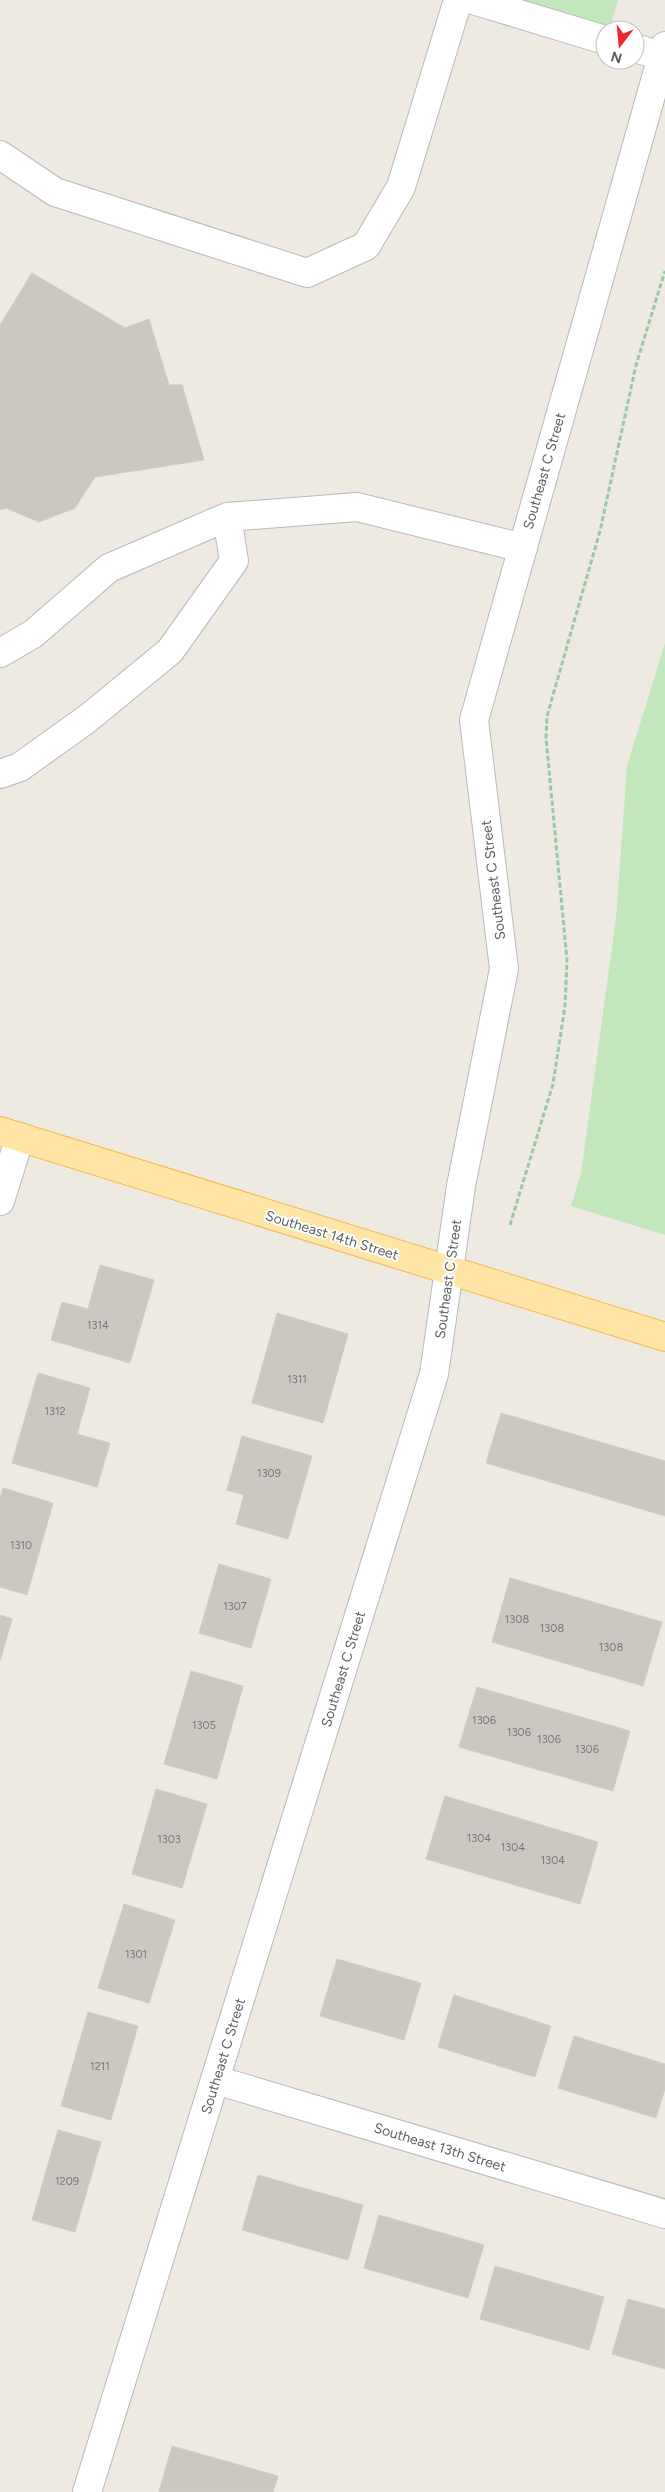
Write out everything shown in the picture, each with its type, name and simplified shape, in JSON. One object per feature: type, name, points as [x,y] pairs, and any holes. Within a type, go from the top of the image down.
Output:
[{"type":"main road","name":"Southeast 14th Street","points":[[10,1134],[665,1337]]},
{"type":"street","points":[[0,155],[55,192],[307,273],[366,246],[401,187],[458,0]]},
{"type":"street","points":[[473,0],[595,37]]},
{"type":"street","points":[[645,49],[663,51]]},
{"type":"street","name":"Southeast C Street","points":[[87,2492],[434,1374],[461,1186],[504,969],[474,720],[663,51]]},
{"type":"street","points":[[0,653],[33,634],[109,568],[227,517],[357,507],[523,548]]},
{"type":"street","points":[[0,774],[20,767],[87,719],[170,651],[234,561],[227,517]]},
{"type":"street","points":[[0,1201],[10,1134]]},
{"type":"street","name":"Southeast 13th Street","points":[[216,2080],[665,2214]]},
{"type":"path","points":[[510,1225],[553,1084],[565,1006],[566,960],[546,738],[546,716],[600,531],[636,365],[665,271]]},
{"type":"green space","points":[[473,0],[618,0],[612,20],[595,20],[595,27]]},
{"type":"green space","points":[[665,643],[665,1235],[571,1206],[581,1173],[616,918],[627,766]]},
{"type":"building","points":[[32,273],[125,328],[149,319],[169,385],[182,385],[204,460],[95,477],[75,508],[39,522],[6,508],[0,510],[0,325]]},
{"type":"building","points":[[100,1265],[154,1280],[130,1363],[51,1340],[62,1302],[88,1309]]},
{"type":"building","points":[[277,1313],[348,1334],[323,1423],[252,1403]]},
{"type":"building","points":[[38,1373],[90,1388],[77,1434],[110,1443],[97,1487],[12,1463]]},
{"type":"building","points":[[501,1413],[665,1461],[665,1516],[486,1463]]},
{"type":"building","points":[[242,1436],[312,1456],[288,1539],[236,1524],[244,1495],[227,1490]]},
{"type":"building","points":[[3,1488],[53,1503],[27,1595],[0,1587],[0,1499]]},
{"type":"building","points":[[219,1564],[271,1579],[251,1648],[199,1633]]},
{"type":"building","points":[[510,1578],[662,1622],[643,1686],[492,1642]]},
{"type":"building","points":[[0,1615],[12,1619],[0,1661]]},
{"type":"building","points":[[191,1671],[243,1686],[217,1779],[164,1764]]},
{"type":"building","points":[[477,1687],[630,1731],[613,1791],[459,1747]]},
{"type":"building","points":[[156,1789],[207,1804],[182,1888],[132,1874]]},
{"type":"building","points":[[445,1796],[598,1842],[580,1904],[426,1859]]},
{"type":"building","points":[[124,1904],[175,1920],[149,2003],[98,1988]]},
{"type":"building","points":[[337,1959],[421,1983],[404,2040],[320,2016]]},
{"type":"building","points":[[454,1995],[551,2026],[535,2077],[438,2047]]},
{"type":"building","points":[[88,2012],[138,2026],[111,2120],[61,2106]]},
{"type":"building","points":[[574,2036],[665,2064],[665,2089],[656,2118],[558,2088]]},
{"type":"building","points":[[58,2130],[101,2142],[75,2232],[32,2220]]},
{"type":"building","points":[[258,2175],[363,2205],[348,2260],[242,2230]]},
{"type":"building","points":[[379,2215],[484,2245],[468,2298],[364,2268]]},
{"type":"building","points":[[495,2266],[604,2297],[589,2350],[480,2319]]},
{"type":"building","points":[[628,2299],[665,2309],[665,2369],[612,2354]]},
{"type":"building","points":[[172,2446],[278,2476],[273,2492],[159,2492]]}]
